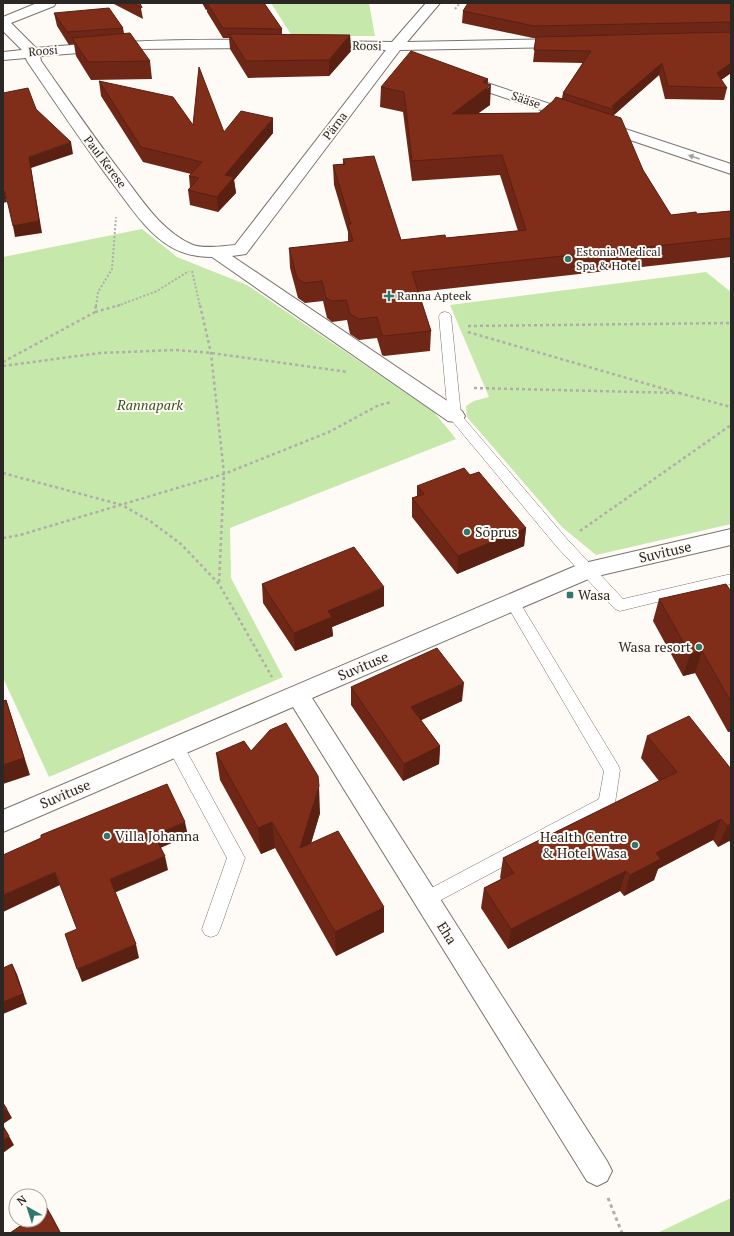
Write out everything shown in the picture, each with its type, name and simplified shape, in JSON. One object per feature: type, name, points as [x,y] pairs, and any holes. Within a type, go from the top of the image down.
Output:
[{"type":"street","points":[[3,22],[49,3]]},
{"type":"street","name":"Pärna","points":[[240,250],[396,46],[433,3]]},
{"type":"street","name":"Paul Kerese","points":[[3,22],[32,52],[38,68],[99,157],[139,207],[173,242],[187,249],[214,251],[240,250]]},
{"type":"street","name":"Roosi","points":[[310,44],[396,46],[581,42]]},
{"type":"street","name":"Roosi","points":[[3,56],[32,52],[160,43],[271,44]]},
{"type":"street","points":[[396,46],[406,60]]},
{"type":"street","name":"Sääse","points":[[446,73],[731,169]]},
{"type":"street","points":[[214,251],[454,416]]},
{"type":"street","name":"Suvituse","points":[[3,820],[588,570],[731,537]]},
{"type":"street","name":"Eha","points":[[297,694],[597,1171]]},
{"type":"lane","points":[[446,321],[453,388],[454,416],[562,544],[620,605],[731,579]]},
{"type":"lane","points":[[426,900],[607,803],[612,770],[512,602]]},
{"type":"lane","points":[[175,746],[236,858],[211,929]]},
{"type":"path","points":[[95,312],[98,292],[112,269],[119,181]]},
{"type":"path","points":[[3,362],[95,312],[120,305],[157,291],[192,269],[211,353],[224,474],[219,584]]},
{"type":"path","points":[[446,321],[731,323]]},
{"type":"path","points":[[446,321],[680,393],[731,407]]},
{"type":"path","points":[[3,366],[100,353],[176,350],[211,353],[356,374]]},
{"type":"path","points":[[453,388],[680,393]]},
{"type":"path","points":[[3,538],[20,535],[224,474],[329,432],[379,405],[423,395]]},
{"type":"path","points":[[562,544],[731,425]]},
{"type":"path","points":[[3,473],[122,505],[150,521],[181,544],[219,584],[273,679]]},
{"type":"path","points":[[597,1171],[622,1233]]},
{"type":"green space","points":[[271,3],[369,3],[375,36],[292,36]]},
{"type":"green space","name":"Rannapark","points":[[142,229],[177,257],[247,285],[434,412],[456,439],[230,528],[231,578],[283,677],[49,777],[3,678],[3,257]]},
{"type":"green space","points":[[706,272],[731,292],[731,524],[596,555],[562,527],[467,417],[466,406],[474,401],[489,397],[450,305]]},
{"type":"green space","points":[[731,1198],[731,1233],[657,1233]]},
{"type":"building","points":[[133,3],[140,3],[142,8]]},
{"type":"building","points":[[207,3],[264,3],[282,29],[223,28]]},
{"type":"building","points":[[468,3],[731,3],[731,22],[534,26],[463,11]]},
{"type":"building","points":[[109,8],[123,28],[67,32],[54,13]]},
{"type":"building","points":[[731,32],[731,63],[717,73],[727,88],[668,86],[662,63],[612,106],[614,110],[563,93],[591,51],[534,50],[536,37]]},
{"type":"building","points":[[130,33],[150,61],[88,62],[72,38]]},
{"type":"building","points":[[229,34],[350,35],[329,60],[246,61]]},
{"type":"building","points":[[411,51],[488,79],[483,82],[491,85],[452,114],[539,113],[556,97],[621,118],[643,170],[671,215],[696,212],[697,214],[731,211],[731,238],[412,272],[431,331],[382,335],[377,317],[359,319],[350,314],[346,300],[332,301],[326,298],[322,281],[304,283],[297,278],[289,248],[353,241],[348,224],[351,224],[333,165],[345,164],[343,159],[374,156],[401,240],[445,235],[446,238],[526,230],[502,155],[412,161],[404,92],[381,87]]},
{"type":"building","points":[[199,67],[224,132],[241,111],[273,118],[225,175],[234,177],[217,197],[188,190],[199,178],[189,176],[202,162],[141,147],[99,81],[173,97],[193,125]]},
{"type":"building","points":[[28,88],[36,109],[71,142],[29,157],[39,221],[13,226],[5,191],[3,191],[3,93]]},
{"type":"building","name":"Sõprus","points":[[464,468],[470,475],[479,472],[526,528],[458,556],[412,498],[424,494],[417,486]]},
{"type":"building","points":[[354,547],[384,587],[328,611],[332,617],[294,633],[262,584]]},
{"type":"building","points":[[726,584],[731,590],[731,702],[702,651],[690,654],[659,599]]},
{"type":"building","points":[[437,648],[464,683],[411,707],[440,746],[404,764],[351,687]]},
{"type":"building","points":[[6,700],[24,758],[3,765],[3,701]]},
{"type":"building","name":"Health Centre & Hotel Wasa","points":[[689,716],[731,769],[731,824],[727,826],[721,819],[656,853],[661,859],[630,875],[626,871],[511,929],[484,888],[514,873],[503,858],[677,772],[647,736]]},
{"type":"building","points":[[286,723],[318,776],[319,786],[300,848],[338,831],[384,907],[335,932],[272,822],[258,828],[216,753],[244,741],[251,751],[270,730]]},
{"type":"building","points":[[167,784],[185,822],[154,835],[165,856],[110,879],[136,944],[77,969],[65,934],[77,929],[55,872],[3,895],[3,855],[41,838],[41,835]]},
{"type":"building","points":[[12,964],[23,994],[3,1002],[3,968]]},
{"type":"building","points":[[3,1103],[7,1109],[3,1111]]},
{"type":"building","points":[[3,1126],[9,1136],[3,1140]]},
{"type":"building","points":[[48,1210],[60,1233],[10,1233],[17,1228],[48,1228]]},
{"type":"place","name":"Estonia Medical Spa & Hotel","points":[[568,259]]},
{"type":"place","name":"Ranna Apteek","points":[[389,296]]},
{"type":"place","name":"Sõprus","points":[[467,532]]},
{"type":"place","name":"Wasa","points":[[570,595]]},
{"type":"place","name":"Wasa resort","points":[[699,647]]},
{"type":"place","name":"Villa Johanna","points":[[107,836]]},
{"type":"place","name":"Health Centre & Hotel Wasa","points":[[635,845]]}]
